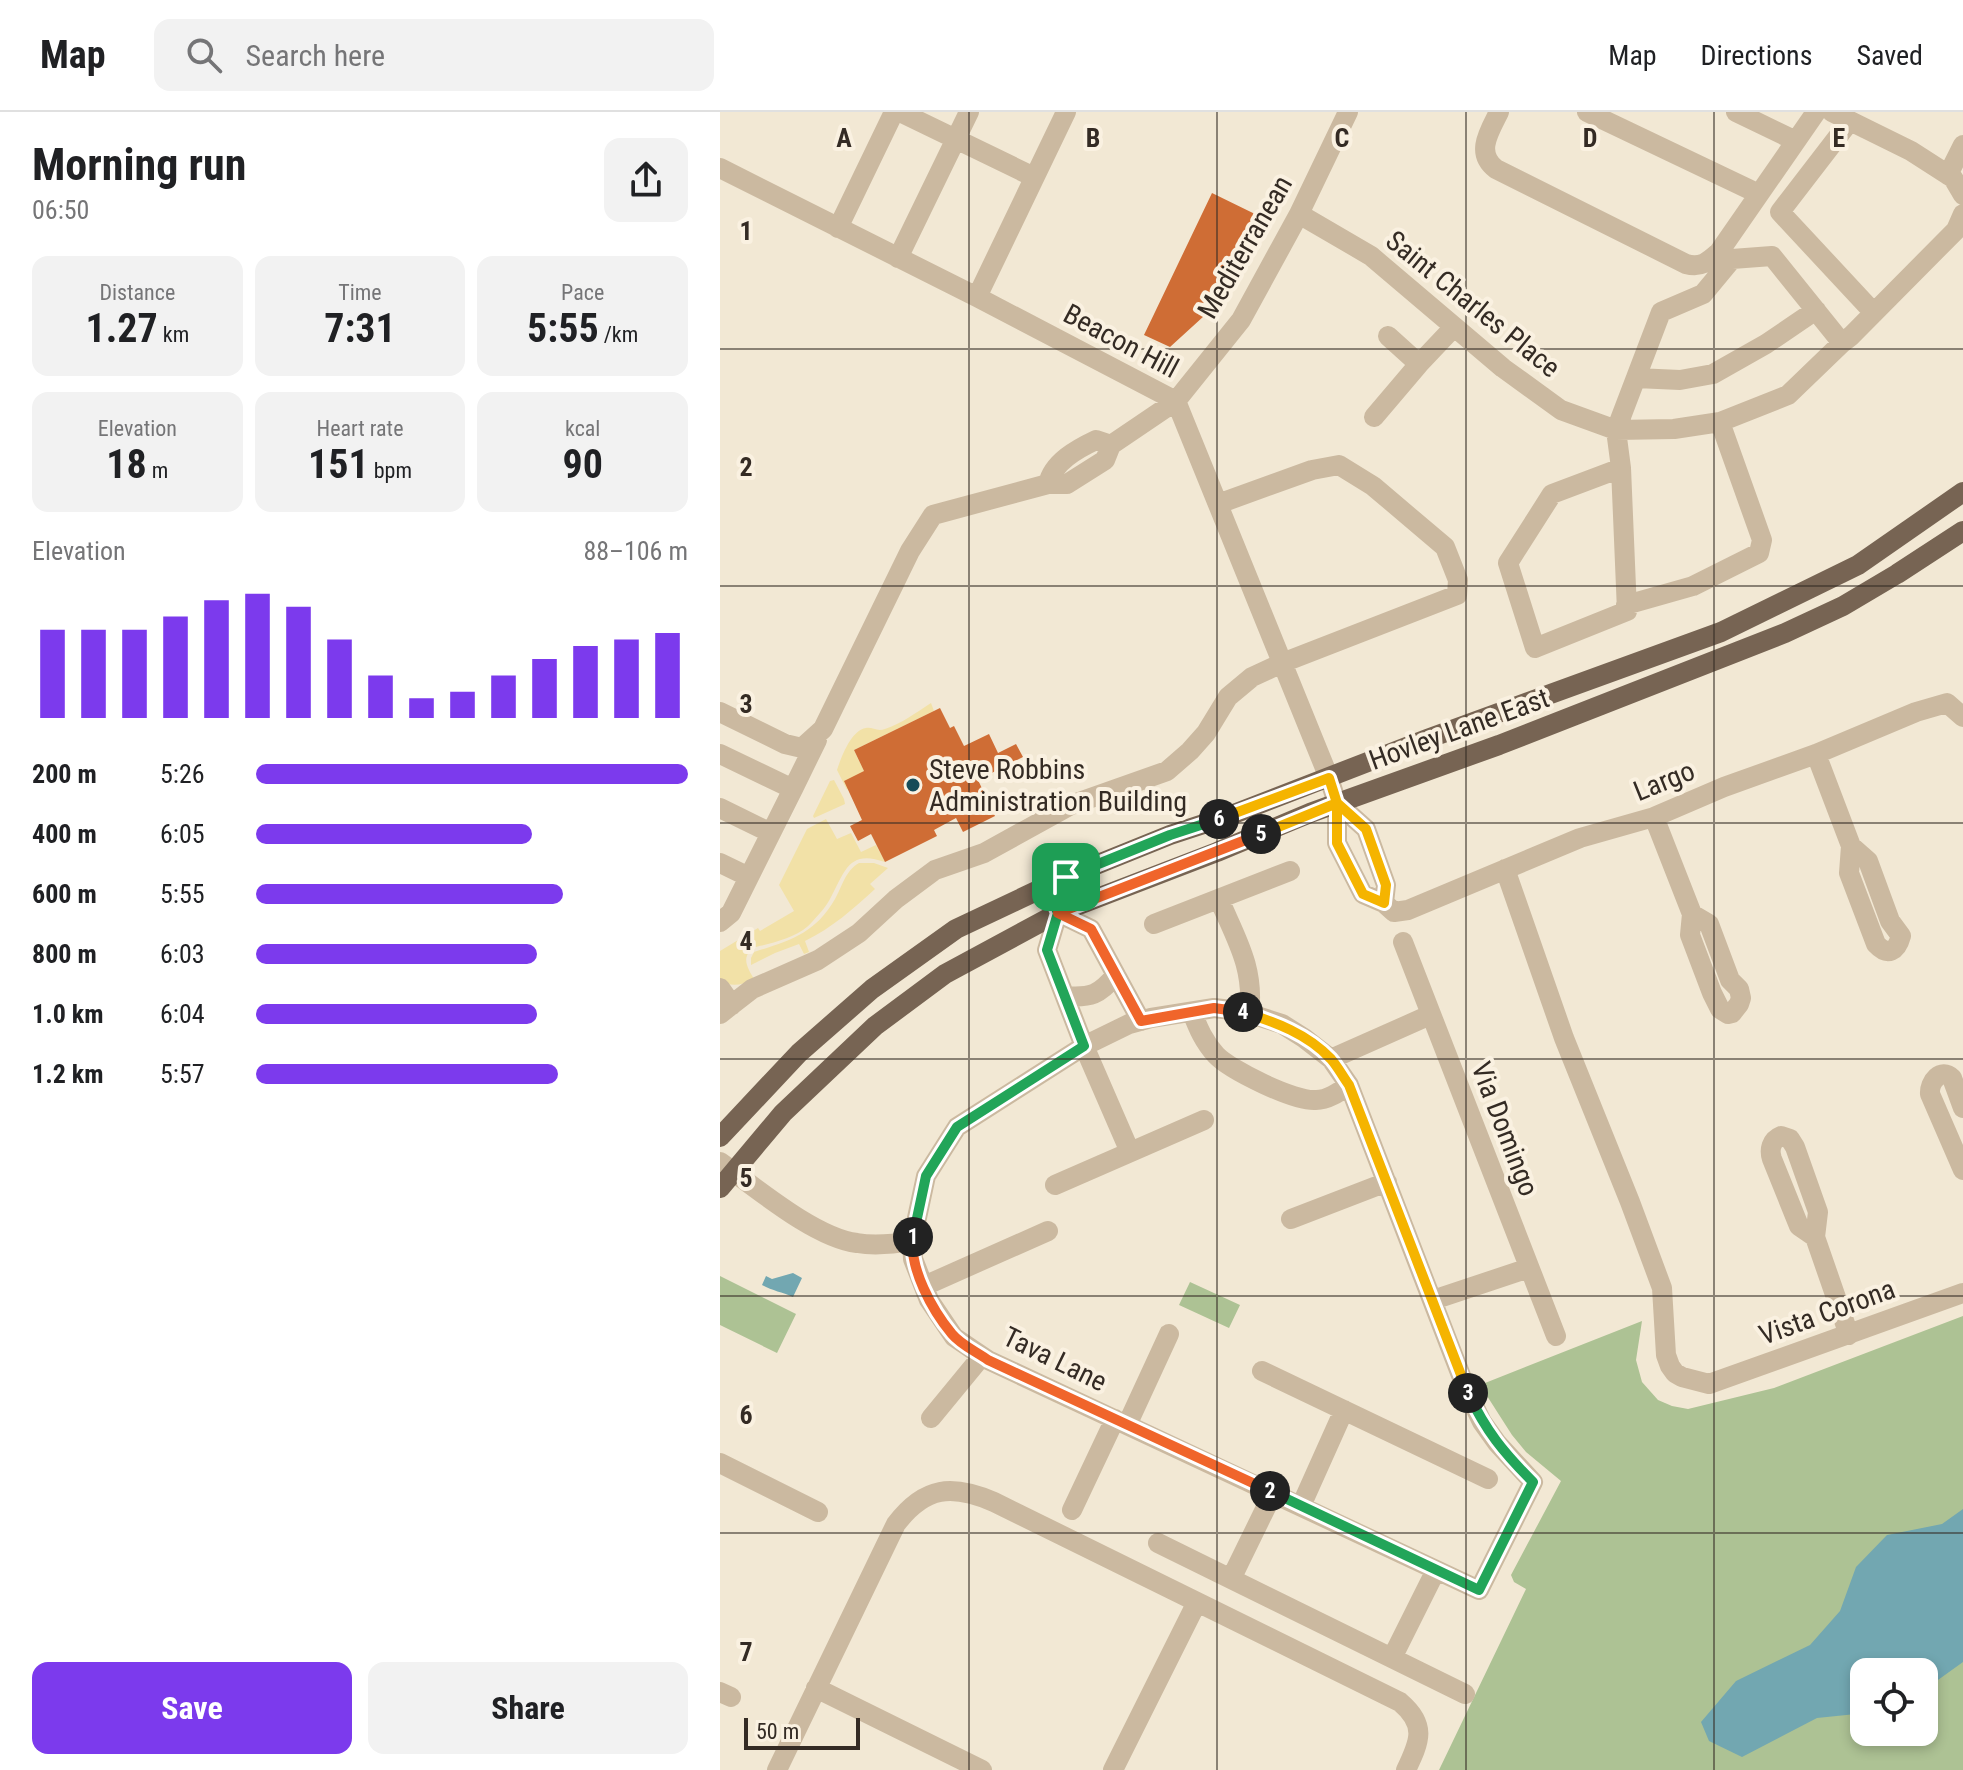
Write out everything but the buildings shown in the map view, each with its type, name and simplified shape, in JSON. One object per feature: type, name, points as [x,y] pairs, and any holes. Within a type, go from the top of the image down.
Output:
[{"type":"main road","name":"Hovley Lane East","points":[[720,1137],[799,1053],[872,989],[956,929],[1047,886],[1170,835],[1721,632],[1858,565],[1960,501]]},
{"type":"main road","name":"Hovley Lane East","points":[[724,1174],[875,1026],[945,974],[1058,913],[1785,633],[1856,598],[1963,531]]},
{"type":"street","points":[[838,228],[897,112],[1034,177]]},
{"type":"street","points":[[898,258],[969,112]]},
{"type":"street","points":[[977,297],[1066,112]]},
{"type":"street","name":"Mediterranean","points":[[720,922],[731,913],[910,551],[933,515],[1048,484],[1067,484],[1105,460],[1111,445],[1176,401],[1241,320],[1299,214],[1348,112]]},
{"type":"street","points":[[1499,112],[1485,144],[1484,155],[1489,164],[1695,266],[1709,261],[1719,252],[1816,112]]},
{"type":"street","points":[[1587,112],[1759,194]]},
{"type":"street","points":[[1736,112],[1796,141]]},
{"type":"street","points":[[1874,313],[1780,212],[1841,116],[1911,151],[1953,178],[1963,195]]},
{"type":"street","points":[[1948,175],[1963,145]]},
{"type":"street","name":"Beacon Hill","points":[[722,175],[977,297],[1176,401],[1329,778]]},
{"type":"street","name":"Saint Charles Place","points":[[1299,214],[1371,256],[1503,368],[1561,410],[1616,430],[1674,429],[1720,422],[1788,395],[1956,230],[1963,214]]},
{"type":"street","points":[[1621,468],[1552,494],[1508,563],[1535,648],[1627,611],[1621,468],[1616,430],[1661,312],[1703,294],[1732,259],[1772,256],[1842,343]]},
{"type":"street","points":[[1636,378],[1680,380],[1713,374],[1766,344],[1816,310]]},
{"type":"street","points":[[1374,417],[1454,327]]},
{"type":"street","points":[[1388,336],[1419,364]]},
{"type":"street","points":[[1626,605],[1693,586],[1759,553],[1762,540],[1720,422]]},
{"type":"street","points":[[722,1007],[752,989],[818,960],[859,933],[896,899],[935,870],[984,853],[1071,805],[1167,771],[1206,733],[1228,697],[1252,677],[1457,595],[1458,580],[1445,547],[1373,486],[1339,465],[1312,470],[1218,504]]},
{"type":"street","name":"Largo","points":[[1384,903],[1394,912],[1408,910],[1580,838],[1654,817],[1916,712],[1947,703],[1963,717]]},
{"type":"street","points":[[720,712],[785,744],[802,748],[823,729]]},
{"type":"street","points":[[720,754],[793,789]]},
{"type":"street","points":[[1816,754],[1851,846]]},
{"type":"street","points":[[1329,778],[1337,803],[1337,843],[1363,894],[1384,903],[1386,885],[1366,829],[1337,803]]},
{"type":"street","points":[[720,808],[771,833]]},
{"type":"street","points":[[1654,817],[1692,914]]},
{"type":"street","points":[[720,863],[749,877]]},
{"type":"street","name":"Vista Corona","points":[[1505,869],[1564,1038],[1662,1288],[1666,1355],[1675,1373],[1691,1381],[1709,1384],[1963,1293]]},
{"type":"street","points":[[1154,924],[1290,871]]},
{"type":"street","points":[[1047,886],[1058,913],[1047,950],[1130,1152]]},
{"type":"street","points":[[1219,899],[1246,963],[1252,994],[1249,1014]]},
{"type":"street","points":[[1058,913],[1091,929],[1141,1021]]},
{"type":"street","name":"Via Domingo","points":[[1403,942],[1556,1336]]},
{"type":"street","points":[[1065,996],[1091,996],[1103,990],[1116,975]]},
{"type":"street","name":"Tava Lane","points":[[1214,1008],[1249,1014],[1282,1024],[1304,1038],[1331,1059],[1349,1085],[1456,1364],[1482,1422],[1533,1482],[1479,1590],[982,1356],[954,1337],[929,1300],[913,1259],[912,1241],[926,1176],[957,1127],[1084,1046],[1129,1024],[1214,1008]]},
{"type":"street","points":[[1192,1012],[1202,1036],[1219,1058],[1290,1096],[1314,1101],[1326,1099],[1349,1085]]},
{"type":"street","points":[[1331,1059],[1430,1015]]},
{"type":"street","points":[[1963,1108],[1949,1074],[1938,1076],[1930,1087],[1930,1094],[1963,1170]]},
{"type":"street","points":[[1055,1185],[1204,1120]]},
{"type":"street","points":[[724,1174],[821,1231],[855,1243],[912,1241]]},
{"type":"street","points":[[1291,1219],[1387,1182]]},
{"type":"street","points":[[924,1286],[1048,1231]]},
{"type":"street","points":[[1815,1237],[1849,1335]]},
{"type":"street","points":[[1433,1300],[1529,1268]]},
{"type":"street","points":[[1072,1510],[1169,1334]]},
{"type":"street","points":[[931,1418],[982,1356]]},
{"type":"street","points":[[1262,1371],[1488,1479]]},
{"type":"street","points":[[1301,1506],[1344,1410]]},
{"type":"street","points":[[720,1463],[818,1512]]},
{"type":"street","points":[[777,1770],[896,1524],[908,1508],[923,1496],[957,1491],[985,1498],[1400,1702],[1412,1712],[1418,1723],[1416,1750],[1406,1770]]},
{"type":"street","points":[[1231,1579],[1273,1493]]},
{"type":"street","points":[[1158,1543],[1465,1694]]},
{"type":"street","points":[[1392,1658],[1436,1570]]},
{"type":"street","points":[[1113,1770],[1197,1602]]},
{"type":"street","points":[[816,1688],[982,1770]]},
{"type":"green space","points":[[720,1276],[796,1314],[777,1353],[720,1325]]},
{"type":"green space","points":[[1190,1282],[1240,1305],[1229,1328],[1179,1305]]},
{"type":"green space","points":[[1963,1316],[1963,1770],[1439,1770],[1526,1589],[1514,1582],[1511,1575],[1561,1481],[1526,1452],[1480,1385],[1642,1321],[1636,1360],[1642,1382],[1658,1400],[1688,1409],[1774,1388]]},
{"type":"sand","points":[[931,703],[934,711],[854,750],[864,771],[847,790],[837,770],[847,745],[856,734],[866,728],[880,730],[891,727]]},
{"type":"sand","points":[[834,780],[845,804],[814,818],[830,781]]},
{"type":"sand","points":[[826,819],[837,839],[851,833],[861,852],[876,845],[885,862],[863,858],[856,861],[845,871],[827,904],[808,926],[792,936],[751,950],[746,961],[754,979],[737,985],[720,980],[720,951],[794,911],[779,885],[807,829]]},
{"type":"sand","points":[[859,863],[874,863],[888,868],[870,884],[875,889],[859,904],[805,941],[809,952],[804,954],[799,944],[751,965],[754,952],[790,940],[819,920],[835,899],[847,875]]},
{"type":"water","points":[[793,1273],[802,1278],[793,1297],[762,1285],[766,1276],[772,1279]]},
{"type":"water","points":[[1963,1509],[1963,1662],[1938,1680],[1938,1658],[1850,1658],[1850,1715],[1817,1718],[1742,1757],[1709,1741],[1701,1722],[1736,1681],[1810,1645],[1840,1611],[1856,1567],[1887,1535],[1942,1524]]},
{"type":"place","name":"Steve Robbins Administration Building","points":[[913,785]]},
{"type":"route","points":[[1066,877],[1047,886],[1058,913],[1047,950],[1084,1046],[957,1127],[926,1176],[912,1241],[913,1259],[929,1300],[954,1337],[988,1360],[1479,1590],[1533,1482],[1497,1443],[1482,1422],[1467,1391],[1349,1085],[1331,1059],[1304,1038],[1282,1024],[1241,1011],[1214,1008],[1141,1021],[1091,929],[1058,913],[1337,803],[1366,829],[1386,885],[1384,903],[1363,894],[1337,843],[1337,803],[1329,778],[1170,835],[1066,877]]}]
